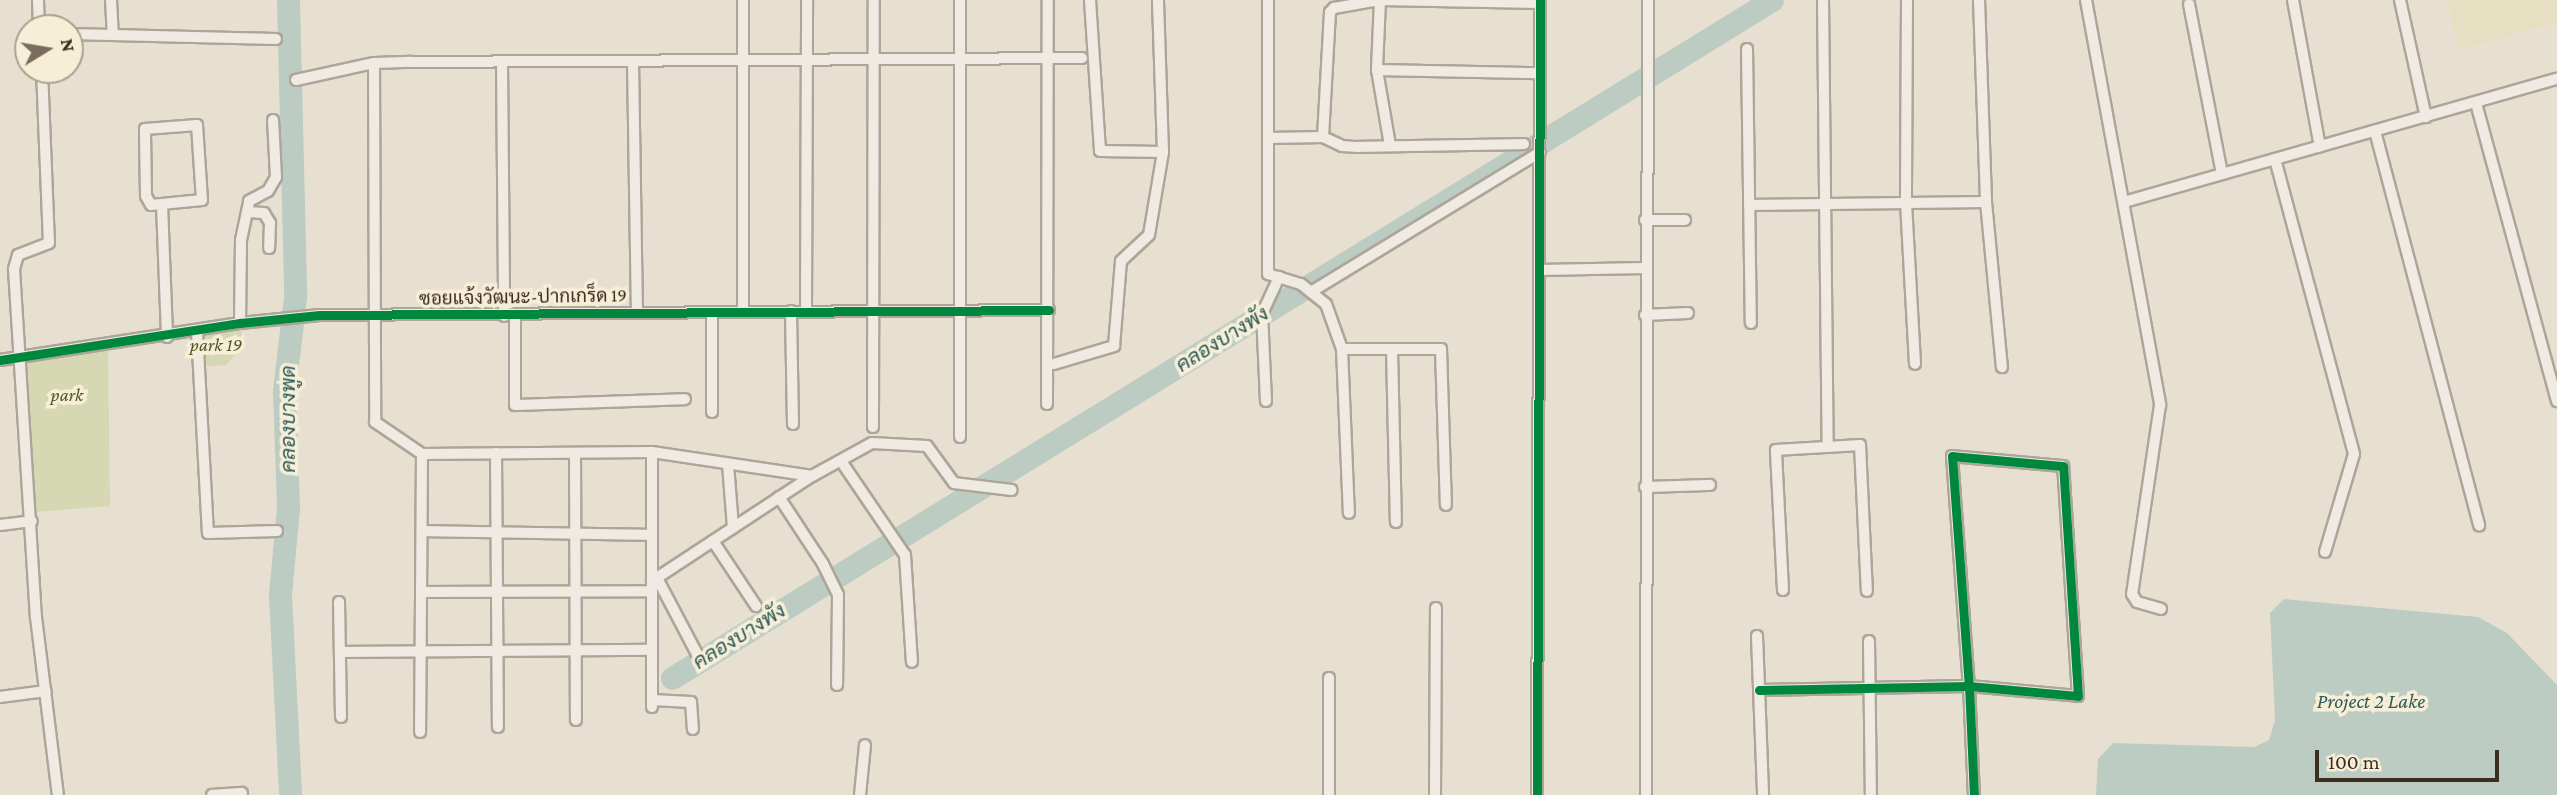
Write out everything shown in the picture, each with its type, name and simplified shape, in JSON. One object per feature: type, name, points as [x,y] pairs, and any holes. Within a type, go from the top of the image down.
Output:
[{"type":"street","points":[[111,0],[113,36]]},
{"type":"street","points":[[743,0],[743,311]]},
{"type":"street","points":[[806,311],[807,0]]},
{"type":"street","points":[[873,427],[874,0]]},
{"type":"street","points":[[960,0],[960,437]]},
{"type":"street","points":[[1047,404],[1048,0]]},
{"type":"street","points":[[1090,0],[1100,151],[1163,152]]},
{"type":"street","points":[[1054,364],[1114,346],[1121,261],[1149,235],[1163,152],[1158,0]]},
{"type":"street","points":[[1268,0],[1268,274],[1301,284],[1326,304],[1342,349],[1349,513]]},
{"type":"street","points":[[1323,137],[1330,12],[1347,2],[1380,0],[1540,2],[1537,795]]},
{"type":"street","points":[[1380,0],[1377,70],[1390,145]]},
{"type":"street","points":[[1646,795],[1645,220],[1648,0]]},
{"type":"street","points":[[1823,0],[1828,445]]},
{"type":"street","points":[[1907,0],[1906,203],[1914,364]]},
{"type":"street","points":[[1979,0],[1986,202],[2002,367]]},
{"type":"street","points":[[2086,0],[2160,405],[2132,594],[2137,602],[2161,609]]},
{"type":"street","points":[[2293,0],[2320,146]]},
{"type":"street","points":[[2400,0],[2426,117]]},
{"type":"street","points":[[2189,4],[2222,174]]},
{"type":"street","points":[[84,35],[276,38]]},
{"type":"street","points":[[1747,49],[1751,323]]},
{"type":"street","points":[[296,80],[374,63],[1082,58]]},
{"type":"street","points":[[633,61],[636,313]]},
{"type":"street","points":[[502,62],[515,405],[685,400]]},
{"type":"street","points":[[374,63],[375,422],[422,454],[652,452],[812,476]]},
{"type":"street","points":[[1377,70],[1540,74]]},
{"type":"street","points":[[2124,202],[2557,79]]},
{"type":"street","points":[[42,84],[50,239],[43,250],[21,253],[14,263],[46,691],[58,795]]},
{"type":"street","points":[[2476,103],[2557,401]]},
{"type":"street","points":[[240,323],[239,263],[249,201],[268,191],[276,177],[273,120]]},
{"type":"street","points":[[197,124],[204,196],[198,202],[162,205],[147,200],[145,129],[197,124]]},
{"type":"street","points":[[2375,131],[2479,526]]},
{"type":"street","points":[[1269,138],[1323,137],[1342,146],[1524,144]]},
{"type":"street","points":[[1311,292],[1540,152]]},
{"type":"street","points":[[2275,159],[2354,454],[2325,552]]},
{"type":"street","points":[[1749,205],[1986,202]]},
{"type":"street","points":[[162,205],[166,337]]},
{"type":"street","points":[[247,212],[264,213],[270,223],[269,248]]},
{"type":"street","points":[[1645,220],[1685,220]]},
{"type":"street","points":[[1539,270],[1645,268]]},
{"type":"street","points":[[1266,401],[1262,318],[1279,277]]},
{"type":"street","name":"ซอยแจ้งวัฒนะ-ปากเกร็ด 19","points":[[0,360],[166,337],[240,323],[320,315],[374,317],[743,311],[1049,310]]},
{"type":"street","points":[[791,311],[793,424]]},
{"type":"street","points":[[712,312],[712,412]]},
{"type":"street","points":[[1645,315],[1688,313]]},
{"type":"street","points":[[197,331],[208,533],[277,531]]},
{"type":"street","points":[[1342,349],[1441,349],[1446,505]]},
{"type":"street","points":[[1392,350],[1396,522]]},
{"type":"street","points":[[421,592],[575,592],[654,583],[779,497],[872,443],[928,446],[954,483],[1012,489]]},
{"type":"street","points":[[1783,590],[1776,450],[1860,445],[1867,591]]},
{"type":"street","points":[[652,452],[652,704],[691,702],[693,729]]},
{"type":"street","points":[[496,453],[498,727]]},
{"type":"street","points":[[575,453],[576,720]]},
{"type":"street","points":[[420,732],[422,454]]},
{"type":"street","points":[[1759,690],[1969,686],[2078,696],[2063,466],[1952,456],[1969,686],[1974,795]]},
{"type":"street","points":[[841,461],[905,555],[912,662]]},
{"type":"street","points":[[728,464],[733,528]]},
{"type":"street","points":[[1645,487],[1710,485]]},
{"type":"street","points":[[779,497],[823,564],[838,595],[837,685]]},
{"type":"street","points":[[0,525],[32,521]]},
{"type":"street","points":[[422,531],[652,535]]},
{"type":"street","points":[[713,541],[756,606]]},
{"type":"street","points":[[654,583],[696,654]]},
{"type":"street","points":[[339,602],[341,717]]},
{"type":"street","points":[[1435,795],[1436,608]]},
{"type":"street","points":[[1757,636],[1763,795]]},
{"type":"street","points":[[1869,641],[1867,688],[1871,795]]},
{"type":"street","points":[[340,652],[652,650]]},
{"type":"street","points":[[1329,678],[1329,795]]},
{"type":"street","points":[[0,697],[46,691]]},
{"type":"street","points":[[860,795],[865,745]]},
{"type":"street","points":[[212,795],[242,793]]},
{"type":"shaded area","points":[[2447,0],[2557,0],[2557,22],[2459,50]]},
{"type":"green space","name":"park 19","points":[[240,323],[244,345],[226,365],[194,367],[193,329]]},
{"type":"green space","name":"park","points":[[108,349],[110,506],[35,512],[30,414],[13,351]]},
{"type":"water","name":"Project 2 Lake","points":[[2284,599],[2478,617],[2507,633],[2557,685],[2557,795],[2096,795],[2098,759],[2113,743],[2254,747],[2269,740],[2275,720],[2270,613]]},
{"type":"waterway","name":"คลองบางพูด","points":[[288,0],[295,297],[284,391],[288,508],[280,595],[290,795]]},
{"type":"waterway","name":"คลองบางพัง","points":[[672,678],[1772,0]]},
{"type":"cycle path","points":[[1537,795],[1540,0]]},
{"type":"cycle path","points":[[0,360],[240,323],[320,315],[1049,310]]},
{"type":"cycle path","points":[[1759,690],[1969,686],[2078,696],[2063,466],[1952,456],[1969,686],[1974,795]]}]
